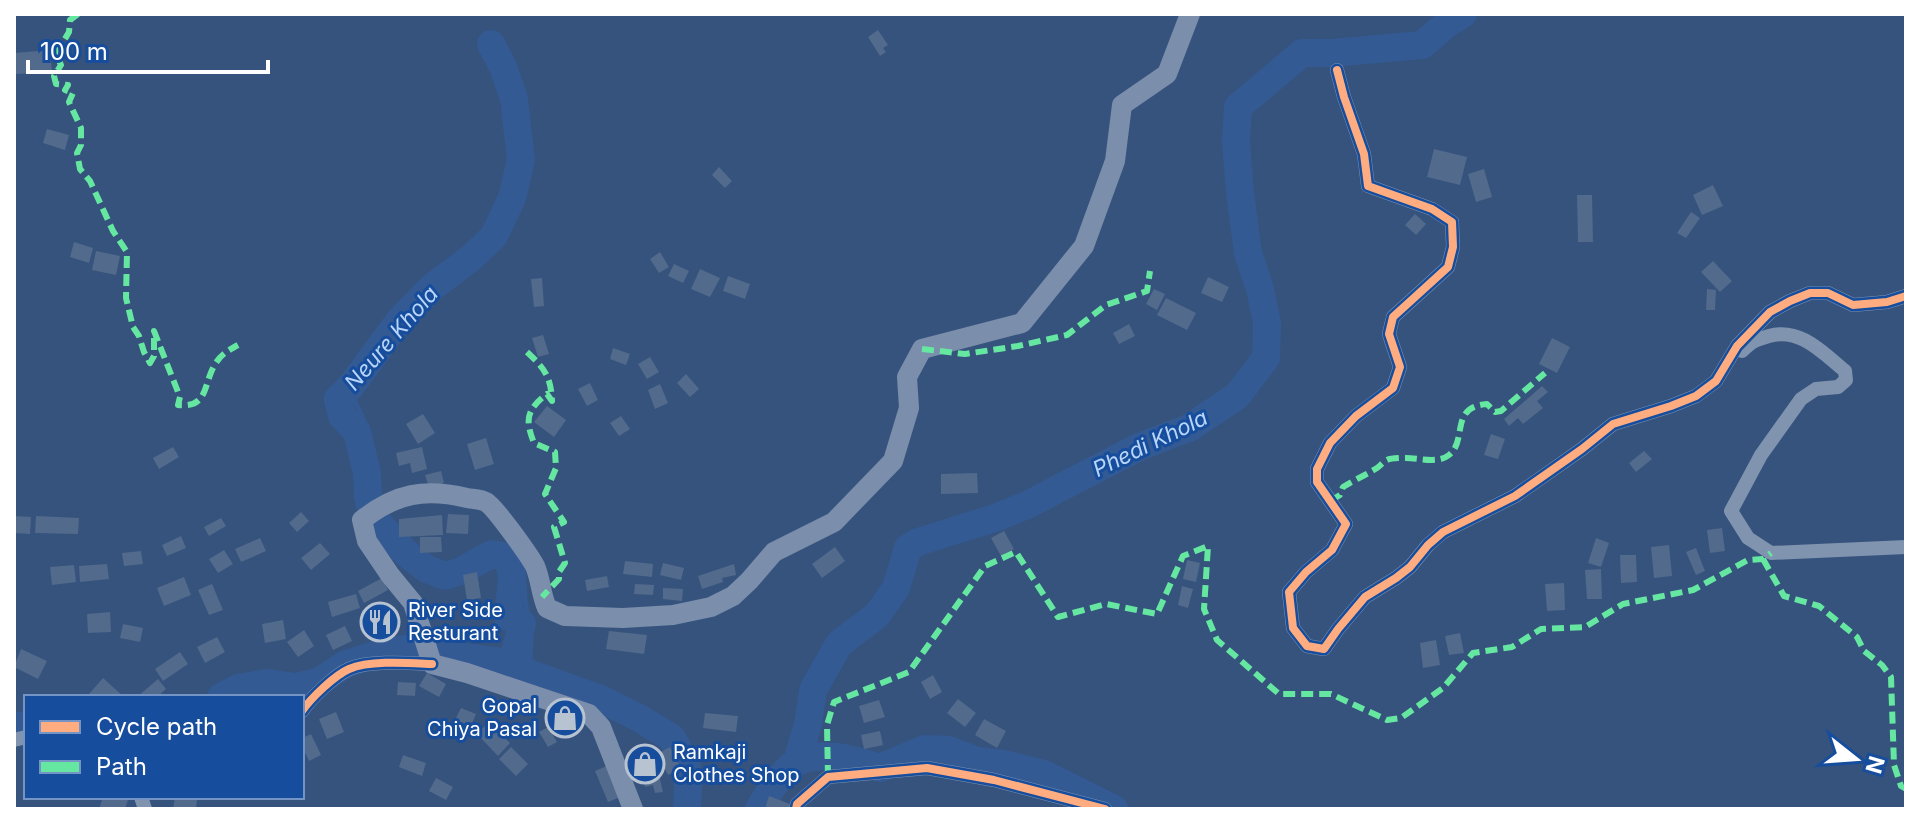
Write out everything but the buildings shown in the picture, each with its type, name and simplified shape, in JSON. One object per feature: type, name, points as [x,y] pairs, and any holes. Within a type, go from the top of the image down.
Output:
[{"type":"main road","points":[[633,809],[601,727],[589,714],[432,664],[413,603],[367,541],[362,520],[379,506],[404,496],[443,492],[487,502],[521,543],[536,569],[547,608],[565,616],[623,618],[673,615],[711,607],[733,596],[774,552],[834,522],[893,461],[909,408],[907,377],[922,349],[1022,323],[1084,246],[1115,161],[1122,105],[1167,74],[1190,14]]},
{"type":"street","points":[[1337,70],[1364,154],[1368,186],[1432,209],[1452,222],[1453,247],[1448,267],[1393,317],[1389,334],[1400,367],[1393,388],[1356,416],[1330,443],[1317,469],[1317,482],[1346,524],[1332,550],[1306,572],[1289,592],[1293,628],[1307,646],[1324,649],[1365,597],[1410,567],[1443,532],[1515,496],[1613,424],[1696,396],[1716,381],[1752,341],[1779,333],[1800,336],[1845,371],[1846,380],[1838,387],[1816,389],[1801,399],[1761,455],[1731,511],[1748,538],[1771,553],[1906,547]]},
{"type":"street","points":[[1716,381],[1737,346],[1754,327],[1770,312],[1790,301],[1810,293],[1828,293],[1853,305],[1887,302],[1906,296]]},
{"type":"street","points":[[304,708],[349,669],[375,664],[432,664]]},
{"type":"street","points":[[796,809],[797,804],[828,777],[927,768],[994,780],[1105,809]]},
{"type":"waterway","name":"Phedi Khola","points":[[797,761],[808,724],[813,690],[839,644],[877,615],[896,588],[908,548],[1027,505],[1139,447],[1189,428],[1237,396],[1266,358],[1267,323],[1248,253],[1240,193],[1236,142],[1238,107],[1302,53],[1422,45],[1463,14]]},
{"type":"waterway","name":"Neure Khola","points":[[491,44],[514,99],[521,160],[512,198],[494,236],[431,288],[399,321],[338,399],[342,416],[357,432],[367,473],[372,516],[407,554],[427,569],[445,576],[492,554],[508,557],[512,578],[508,617],[522,623],[513,668]]},
{"type":"waterway","name":"Neure Khola","points":[[351,386],[364,421],[356,499]]},
{"type":"waterway","name":"Neure Khola","points":[[380,536],[422,574],[441,580],[461,574],[490,557],[511,552],[523,562],[531,638],[530,662],[534,676]]},
{"type":"waterway","points":[[225,695],[238,688],[267,683],[296,687],[320,681],[346,664],[404,649],[495,661],[603,700],[672,738],[687,765],[687,809]]},
{"type":"waterway","points":[[14,727],[24,725]]},
{"type":"waterway","points":[[759,809],[782,775],[799,761],[830,756],[880,768],[925,749],[949,750],[977,761],[1044,774],[1114,809]]},
{"type":"marked path","points":[[78,14],[70,20],[69,32],[56,54],[61,65],[54,76],[56,84],[68,85],[65,90],[73,93],[69,102],[81,128],[81,145],[77,153],[80,169],[90,181],[113,231],[127,252],[126,298],[133,327],[144,352],[150,363],[154,356],[154,331],[180,397],[178,405],[188,405],[200,399],[219,359],[238,345]]},
{"type":"marked path","points":[[922,349],[965,354],[1067,335],[1106,305],[1147,291],[1150,271]]},
{"type":"marked path","points":[[527,352],[542,368],[550,385],[552,401],[547,394],[531,410],[529,428],[534,443],[555,452],[556,468],[545,494],[564,522],[554,527],[565,563],[559,572],[559,579],[542,597]]},
{"type":"marked path","points":[[1330,501],[1340,495],[1343,487],[1387,460],[1445,458],[1455,449],[1463,418],[1468,411],[1487,404],[1495,412],[1501,411],[1545,373]]},
{"type":"marked path","points":[[828,777],[827,725],[834,702],[909,672],[985,566],[1016,552],[1058,617],[1106,604],[1157,614],[1183,556],[1208,546],[1204,609],[1217,640],[1279,694],[1331,694],[1387,720],[1401,718],[1443,688],[1473,653],[1512,647],[1541,629],[1585,627],[1623,604],[1693,590],[1748,560],[1763,559],[1771,553]]},
{"type":"marked path","points":[[1763,559],[1784,596],[1819,606],[1857,637],[1864,651],[1882,665],[1891,677],[1894,765],[1901,786],[1906,789]]},
{"type":"cycle path","points":[[1337,70],[1364,154],[1368,186],[1432,209],[1452,222],[1453,247],[1448,267],[1393,317],[1389,334],[1400,367],[1393,388],[1356,416],[1330,443],[1317,469],[1317,482],[1346,524],[1332,550],[1306,572],[1289,592],[1293,628],[1307,646],[1324,649],[1365,597],[1410,567],[1443,532],[1515,496],[1613,424],[1696,396],[1716,381],[1737,346],[1770,312],[1810,293],[1828,293],[1853,305],[1887,302],[1906,296]]},
{"type":"cycle path","points":[[304,709],[324,687],[349,669],[378,663],[432,664]]},
{"type":"cycle path","points":[[796,809],[797,804],[828,777],[927,768],[994,780],[1105,809]]},
{"type":"place","name":"River Side Resturant","points":[[380,622]]},
{"type":"place","name":"Gopal Chiya Pasal","points":[[565,718]]},
{"type":"place","name":"Ramkaji Clothes Shop","points":[[645,764]]}]
